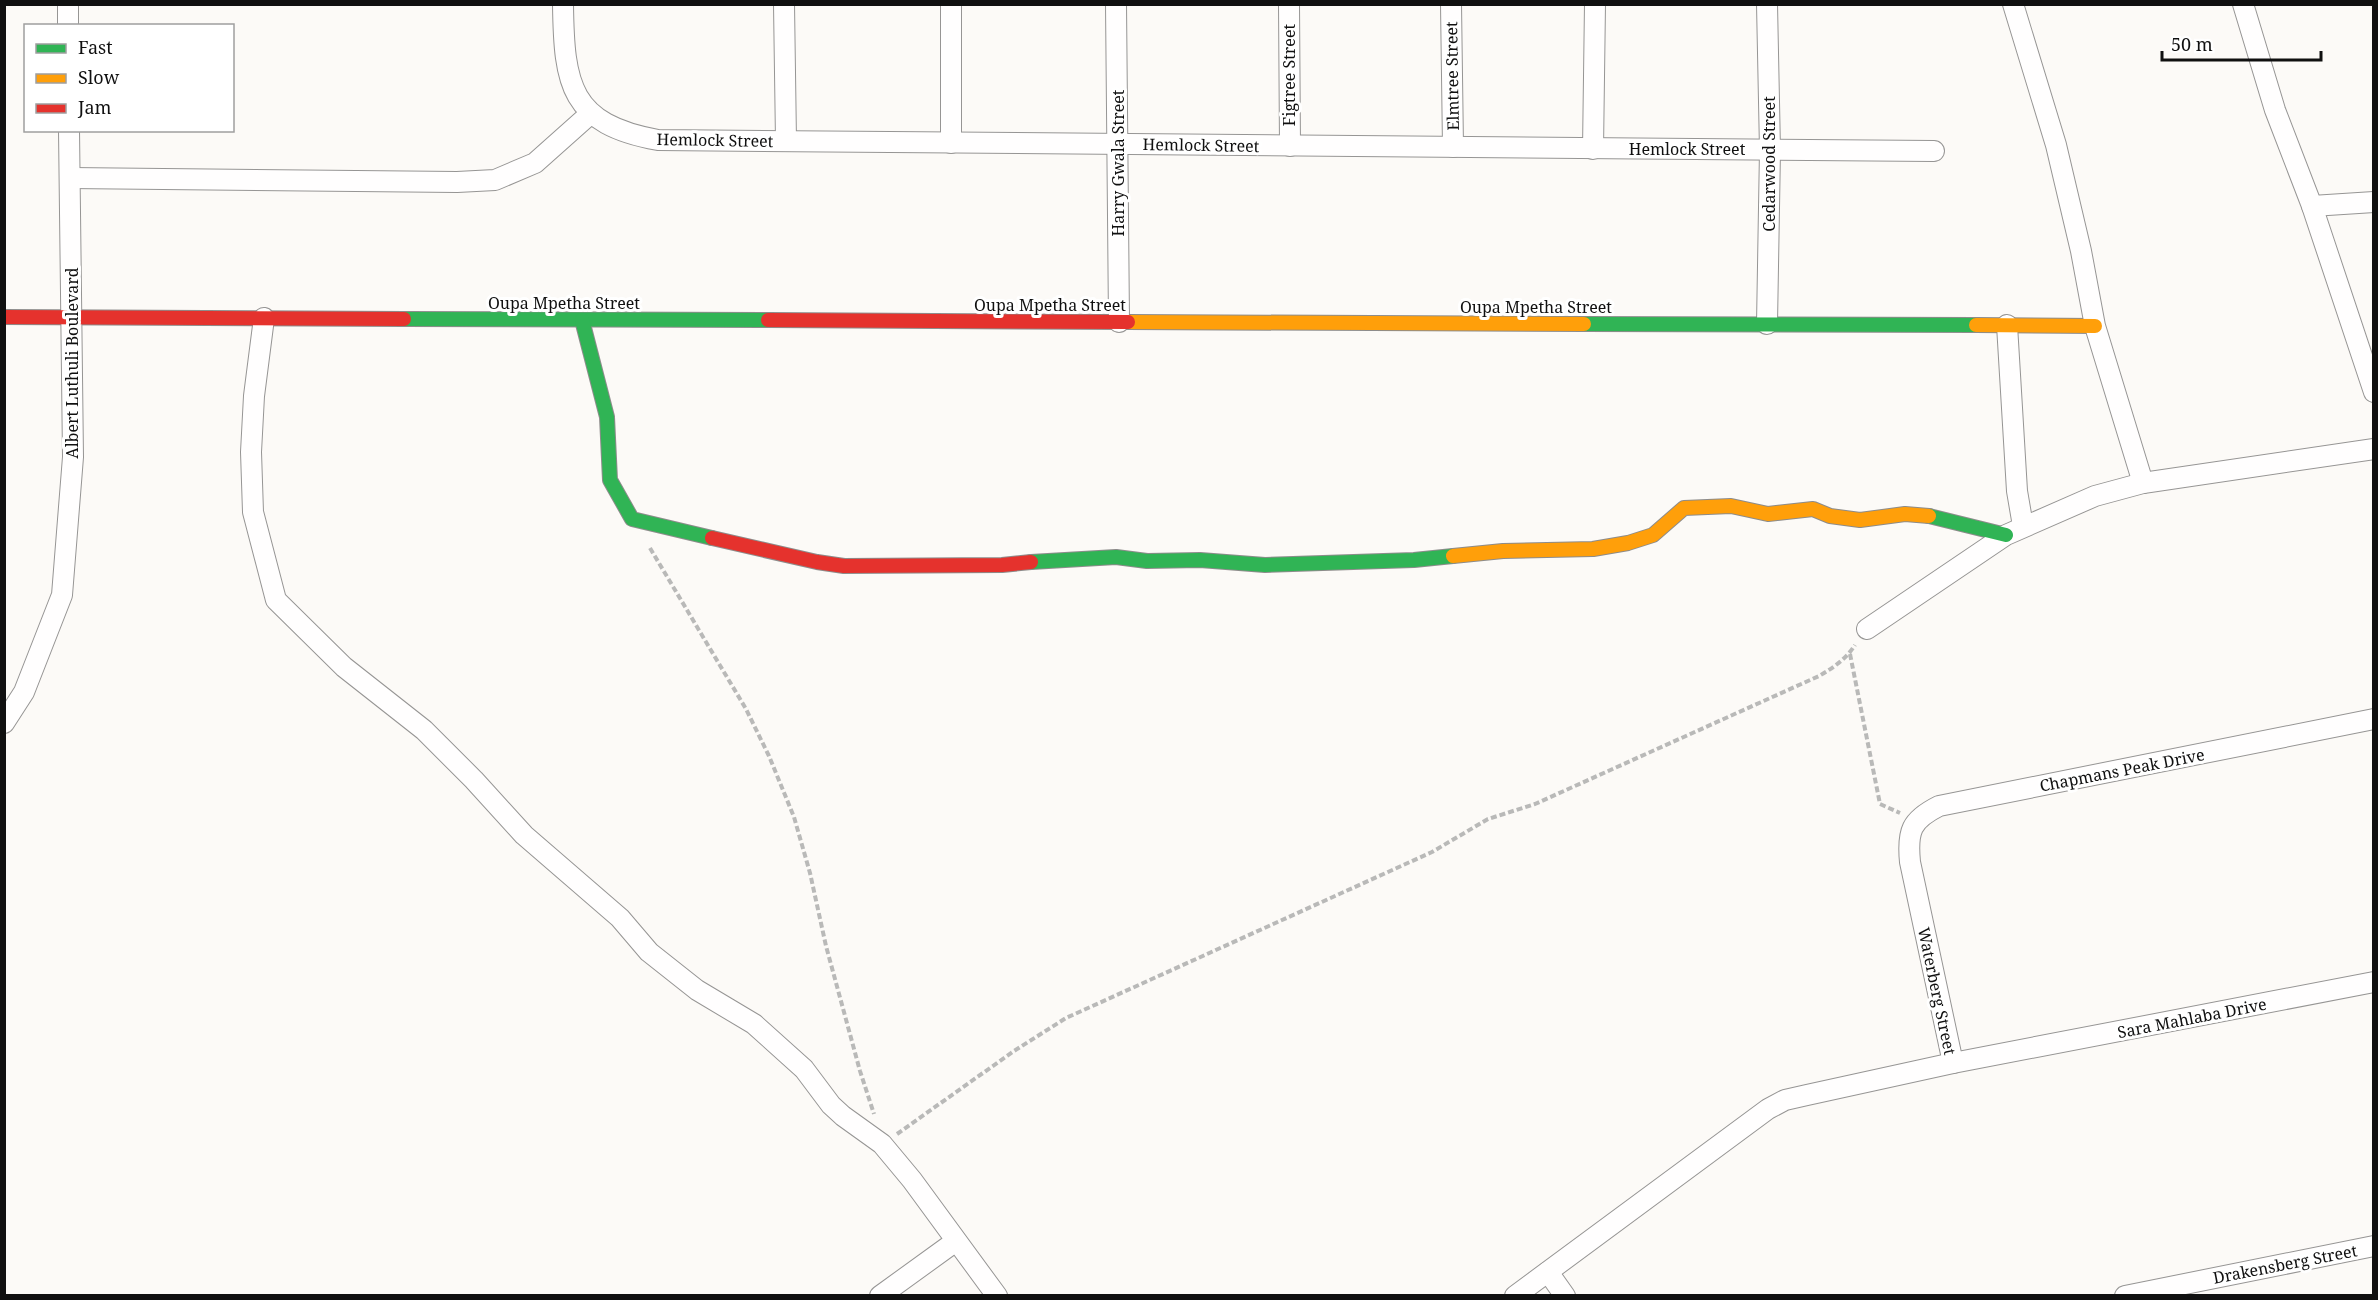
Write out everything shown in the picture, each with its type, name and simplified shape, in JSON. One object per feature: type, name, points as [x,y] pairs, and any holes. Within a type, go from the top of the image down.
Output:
[{"type":"street","points":[[68,4],[68,24]]},
{"type":"street","name":"Hemlock Street","points":[[563,4],[563,49],[567,74],[578,99],[590,114],[631,135],[658,140],[1934,151]]},
{"type":"street","points":[[784,4],[786,141]]},
{"type":"street","points":[[951,4],[951,143]]},
{"type":"street","name":"Harry Gwala Street","points":[[1116,4],[1119,322]]},
{"type":"street","name":"Figtree Street","points":[[1289,4],[1290,146]]},
{"type":"street","name":"Elmtree Street","points":[[1451,4],[1453,147]]},
{"type":"street","points":[[1593,148],[1595,4]]},
{"type":"street","name":"Cedarwood Street","points":[[1767,4],[1770,150],[1767,324]]},
{"type":"street","points":[[2013,4],[2056,145],[2081,251],[2095,326],[2143,483]]},
{"type":"street","points":[[2243,4],[2276,110],[2312,206],[2373,392]]},
{"type":"street","points":[[70,178],[445,182],[495,180],[535,163],[590,114]]},
{"type":"street","name":"Albert Luthuli Boulevard","points":[[4,723],[24,692],[62,595],[73,457],[69,132]]},
{"type":"street","points":[[2312,206],[2373,202]]},
{"type":"street","name":"Oupa Mpetha Street","points":[[4,317],[2095,326]]},
{"type":"street","points":[[264,318],[254,396],[251,452],[253,512],[276,600],[344,667],[424,730],[524,835],[620,918],[649,952],[697,990],[754,1024],[804,1069],[831,1105],[882,1144],[912,1180],[997,1296]]},
{"type":"street","points":[[582,320],[607,417],[610,480],[632,519],[816,562],[844,566],[910,567],[1002,565],[1047,560],[1116,557],[1147,561],[1200,560],[1265,565],[1414,560],[1513,551],[1593,549],[1628,543],[1653,535],[1684,508],[1731,506],[1768,514],[1813,509],[1830,516],[1860,520],[1905,514],[1931,516],[2014,531]]},
{"type":"street","points":[[2007,325],[2017,491],[2014,531]]},
{"type":"street","points":[[1867,629],[2014,531],[2095,496],[2143,483],[2373,449]]},
{"type":"street","name":"Chapmans Peak Drive","points":[[1917,821],[1922,815],[1939,806],[2373,719]]},
{"type":"street","name":"Waterberg Street","points":[[1917,821],[1908,844],[1910,862],[1953,1063],[2010,1053]]},
{"type":"street","name":"Sara Mahlaba Drive","points":[[2010,1053],[2373,982]]},
{"type":"street","points":[[1515,1296],[1768,1109],[1785,1100],[1953,1063]]},
{"type":"street","points":[[880,1296],[956,1241]]},
{"type":"street","name":"Drakensberg Street","points":[[2125,1296],[2373,1246]]},
{"type":"street","points":[[1548,1272],[1565,1296]]},
{"type":"path","points":[[632,519],[746,709],[769,756],[794,817],[810,873],[826,946],[882,1144],[1014,1051],[1066,1018],[1432,852],[1488,819],[1535,804],[1819,676],[1850,653],[1867,629]]},
{"type":"path","points":[[1850,653],[1880,804],[1917,821]]},
{"type":"traffic: fast","points":[[404,319],[768,320]]},
{"type":"traffic: fast","points":[[582,320],[607,417],[610,480],[632,519],[712,538]]},
{"type":"traffic: fast","points":[[1584,324],[1976,325]]},
{"type":"traffic: fast","points":[[1929,516],[2006,535]]},
{"type":"traffic: fast","points":[[1031,562],[1116,557],[1147,561],[1200,560],[1265,565],[1414,560],[1453,556]]},
{"type":"traffic: slow","points":[[1128,322],[1584,324]]},
{"type":"traffic: slow","points":[[1976,325],[2095,326]]},
{"type":"traffic: slow","points":[[1453,556],[1503,551],[1593,549],[1628,543],[1653,535],[1684,508],[1731,506],[1768,514],[1813,509],[1830,516],[1860,520],[1905,514],[1929,516]]},
{"type":"traffic: jam","points":[[4,317],[404,319]]},
{"type":"traffic: jam","points":[[768,320],[1128,322]]},
{"type":"traffic: jam","points":[[712,538],[844,566],[1002,565],[1031,562]]}]
